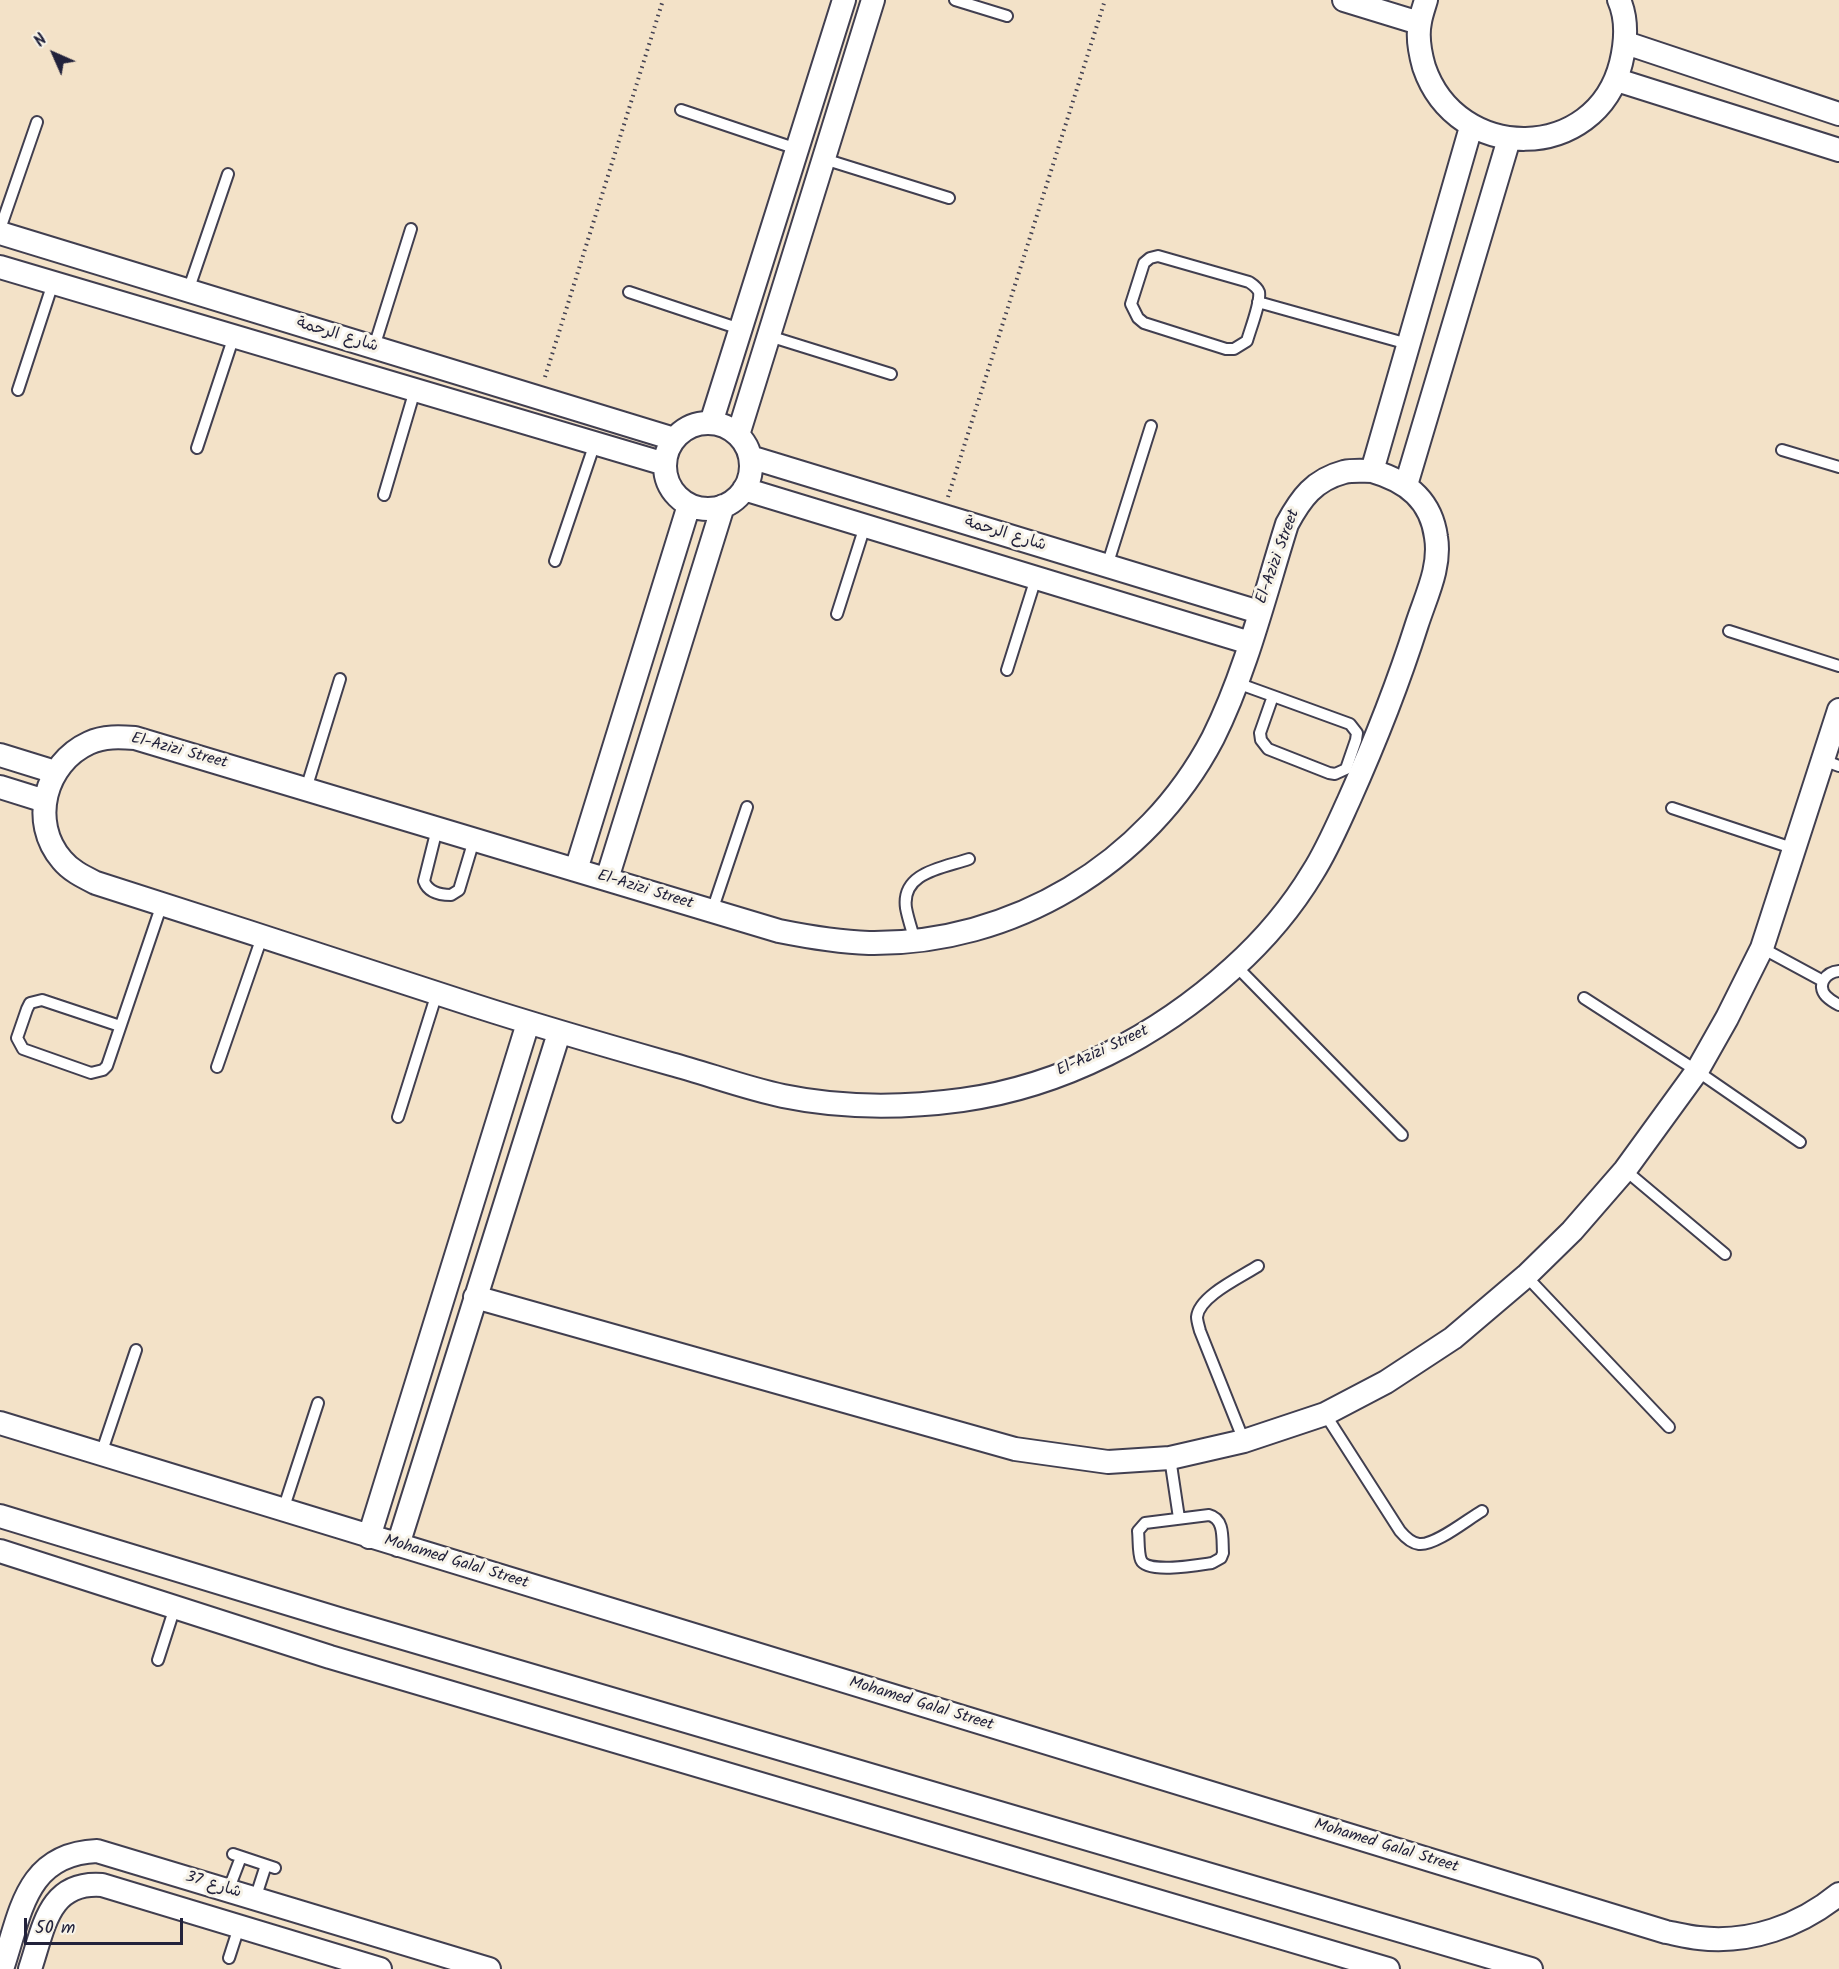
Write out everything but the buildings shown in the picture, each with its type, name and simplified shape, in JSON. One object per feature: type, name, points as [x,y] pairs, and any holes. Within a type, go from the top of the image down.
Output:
[{"type":"street","points":[[711,423],[844,0]]},
{"type":"street","points":[[738,435],[873,0]]},
{"type":"street","points":[[1344,0],[1419,23]]},
{"type":"street","points":[[1426,0],[1419,23],[1420,54],[1430,83],[1447,108],[1472,127],[1509,139],[1535,139],[1560,132],[1584,120],[1603,102],[1617,80],[1626,43],[1624,11],[1619,0]]},
{"type":"street","points":[[1626,43],[1839,114]]},
{"type":"street","points":[[1617,80],[1839,150]]},
{"type":"street","points":[[1372,471],[1472,127]]},
{"type":"street","points":[[1406,485],[1509,139]]},
{"type":"street","name":"شارع الرحمة","points":[[0,231],[188,291],[674,439]]},
{"type":"street","name":"شارع الرحمة","points":[[0,267],[665,464]]},
{"type":"street","points":[[711,423],[726,427],[738,435],[750,457],[748,479],[744,489],[735,499],[712,509],[689,505],[679,498],[671,489],[666,478],[667,452],[674,439],[684,430],[697,424],[711,423]]},
{"type":"street","name":"شارع الرحمة","points":[[750,457],[1259,612]]},
{"type":"street","name":"El-Azizi Street","points":[[1372,471],[1390,476],[1406,485],[1422,500],[1433,520],[1437,541],[1437,565],[1399,676],[1366,762],[1314,872],[1278,921],[1236,966],[1189,1005],[1138,1039],[1083,1066],[1025,1086],[965,1099],[905,1106],[843,1104],[783,1096],[559,1033],[96,883],[78,874],[62,860],[51,842],[45,822],[45,801],[56,772],[71,754],[90,742],[112,736],[135,738],[779,931],[824,940],[869,943],[915,941],[960,934],[1003,921],[1045,903],[1085,880],[1121,853],[1154,822],[1184,787],[1213,738],[1237,683],[1287,524],[1300,500],[1320,482],[1345,472],[1372,471]]},
{"type":"street","name":"شارع الرحمة","points":[[744,489],[1250,643]]},
{"type":"street","points":[[576,870],[689,505]]},
{"type":"street","points":[[606,879],[723,506]]},
{"type":"street","points":[[475,1297],[1015,1449],[1108,1462],[1170,1458],[1244,1441],[1325,1414],[1386,1382],[1453,1338],[1526,1276],[1572,1231],[1624,1170],[1697,1071],[1762,948],[1795,849],[1831,763],[1839,710]]},
{"type":"street","points":[[0,755],[56,772]]},
{"type":"street","points":[[0,787],[45,801]]},
{"type":"street","points":[[369,1536],[528,1023]]},
{"type":"street","points":[[398,1545],[559,1033]]},
{"type":"street","name":"Mohamed Galal Street","points":[[0,1423],[1666,1932],[1699,1938],[1732,1939],[1766,1933],[1797,1922],[1826,1905],[1839,1894]]},
{"type":"street","points":[[0,1516],[342,1620],[1531,1969]]},
{"type":"street","points":[[0,1551],[330,1657],[1388,1969]]},
{"type":"street","points":[[330,1657],[342,1620]]},
{"type":"street","name":"شارع 37","points":[[2,1969],[26,1898],[42,1872],[54,1862],[67,1856],[97,1851],[483,1968]]},
{"type":"street","name":"شارع 37","points":[[30,1969],[48,1913],[55,1902],[64,1893],[89,1884],[102,1885],[380,1969]]},
{"type":"lane","points":[[956,0],[1007,16]]},
{"type":"lane","points":[[681,110],[797,149]]},
{"type":"lane","points":[[0,231],[37,122]]},
{"type":"lane","points":[[824,159],[949,198]]},
{"type":"lane","points":[[188,291],[228,174]]},
{"type":"lane","points":[[374,347],[411,229]]},
{"type":"lane","points":[[1158,256],[1248,282],[1259,292],[1258,302],[1247,340],[1234,349],[1226,349],[1144,322],[1133,311],[1131,304],[1144,263],[1158,256]]},
{"type":"lane","points":[[18,390],[54,282]]},
{"type":"lane","points":[[628,291],[740,328]]},
{"type":"lane","points":[[1258,302],[1408,344]]},
{"type":"lane","points":[[197,448],[234,336]]},
{"type":"lane","points":[[769,336],[891,375]]},
{"type":"lane","points":[[384,495],[415,390]]},
{"type":"lane","points":[[1107,566],[1151,426]]},
{"type":"lane","points":[[555,561],[594,443]]},
{"type":"lane","points":[[1782,450],[1839,467]]},
{"type":"lane","points":[[837,614],[865,526]]},
{"type":"lane","points":[[1007,670],[1036,579]]},
{"type":"lane","points":[[1730,631],[1839,666]]},
{"type":"lane","points":[[306,789],[340,679]]},
{"type":"lane","points":[[1237,683],[1273,696],[1350,724],[1357,733],[1346,769],[1329,774],[1268,749],[1260,733],[1273,696]]},
{"type":"lane","points":[[712,911],[747,807]]},
{"type":"lane","points":[[1672,808],[1795,849]]},
{"type":"lane","points":[[437,829],[424,880],[433,892],[451,895],[459,890],[474,840]]},
{"type":"lane","points":[[915,941],[906,909],[906,896],[910,885],[917,876],[969,859]]},
{"type":"lane","points":[[120,1026],[36,1000],[30,1003],[27,1009],[17,1038],[23,1049],[28,1052],[91,1073],[107,1066],[162,904]]},
{"type":"lane","points":[[217,1068],[262,937]]},
{"type":"lane","points":[[1762,948],[1823,981]]},
{"type":"lane","points":[[1236,966],[1402,1135]]},
{"type":"lane","points":[[1839,972],[1831,972],[1823,981],[1824,994],[1839,1005]]},
{"type":"lane","points":[[398,1117],[437,993]]},
{"type":"lane","points":[[1584,998],[1697,1071],[1800,1142]]},
{"type":"lane","points":[[1624,1170],[1725,1254]]},
{"type":"lane","points":[[1244,1441],[1200,1331],[1197,1317],[1203,1304],[1212,1294],[1258,1266]]},
{"type":"lane","points":[[1526,1276],[1668,1427]]},
{"type":"lane","points":[[101,1454],[136,1350]]},
{"type":"lane","points":[[283,1510],[318,1403]]},
{"type":"lane","points":[[1325,1414],[1400,1531],[1412,1541],[1419,1544],[1435,1540],[1482,1511]]},
{"type":"lane","points":[[1170,1458],[1179,1518]]},
{"type":"lane","points":[[1209,1515],[1218,1520],[1221,1524],[1223,1553],[1221,1558],[1212,1563],[1154,1568],[1144,1564],[1140,1559],[1138,1531],[1140,1526],[1150,1521],[1179,1518],[1209,1515]]},
{"type":"lane","points":[[158,1660],[175,1607]]},
{"type":"lane","points":[[228,1891],[237,1856],[271,1866],[255,1899]]},
{"type":"lane","points":[[229,1958],[239,1927]]},
{"type":"path","points":[[539,397],[663,0]]},
{"type":"path","points":[[942,516],[1105,0]]}]
